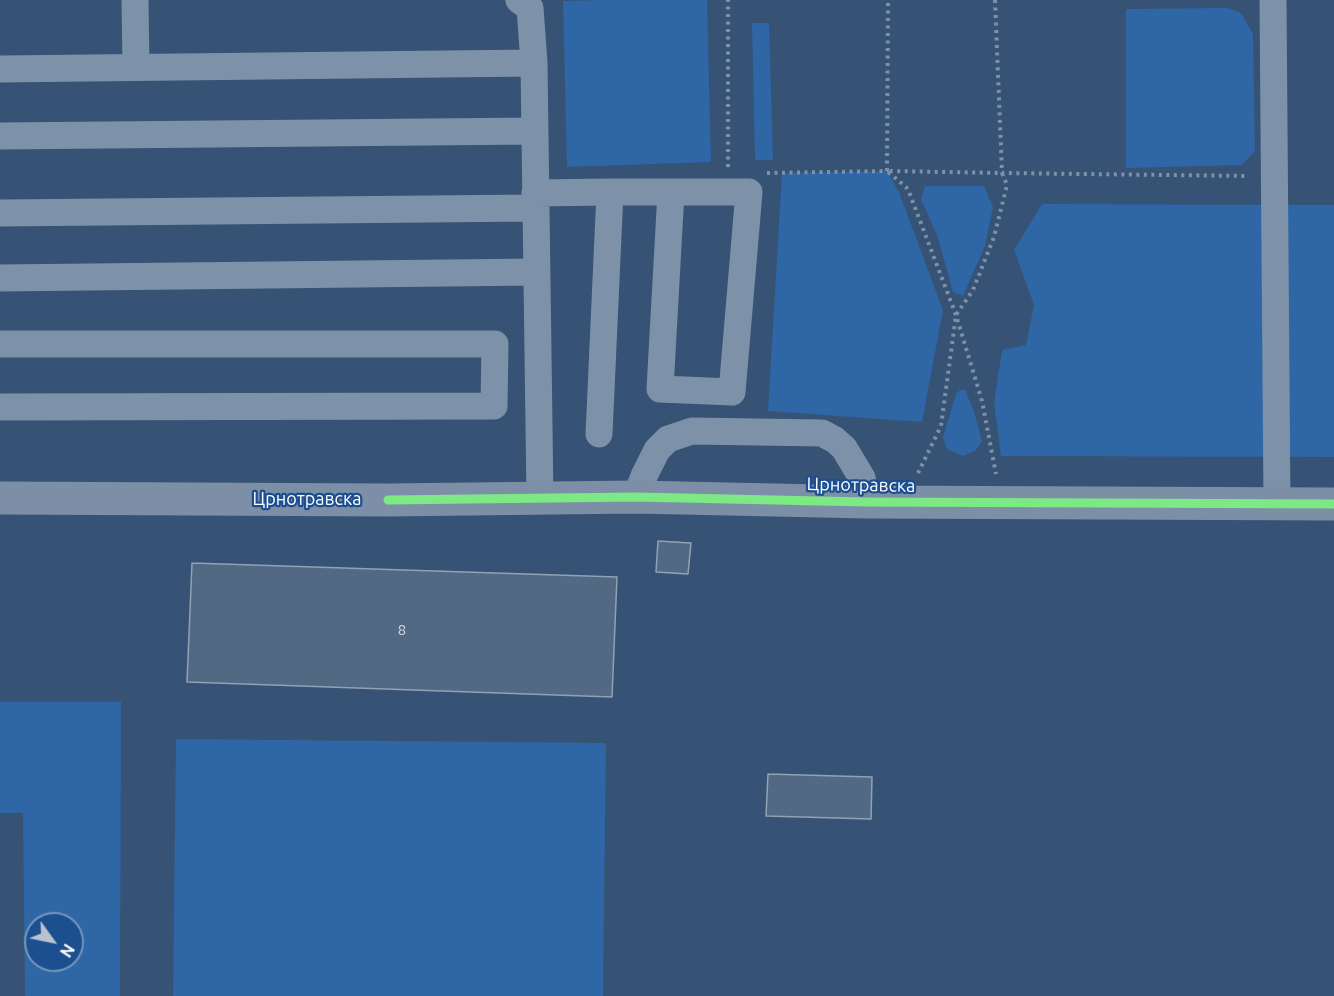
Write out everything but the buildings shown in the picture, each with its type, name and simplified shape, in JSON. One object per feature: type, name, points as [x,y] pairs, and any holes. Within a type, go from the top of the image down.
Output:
[{"type":"main road","name":"Црнотравска","points":[[0,498],[388,500],[636,498],[867,502],[1334,504]]},
{"type":"lane","points":[[135,0],[136,68]]},
{"type":"lane","points":[[519,0],[530,8],[534,63],[540,498]]},
{"type":"lane","points":[[1273,0],[1277,504]]},
{"type":"lane","points":[[0,69],[534,63]]},
{"type":"lane","points":[[0,136],[534,130]]},
{"type":"lane","points":[[599,434],[610,192]]},
{"type":"lane","points":[[0,213],[535,200],[610,192],[671,192],[749,192],[732,392],[660,389],[671,192]]},
{"type":"lane","points":[[0,278],[537,272]]},
{"type":"lane","points":[[0,344],[495,344],[494,406],[0,407]]},
{"type":"lane","points":[[636,498],[657,450],[668,439],[692,431],[822,433],[835,440],[848,453],[862,478],[867,502]]},
{"type":"path","points":[[728,0],[728,171],[736,171]]},
{"type":"path","points":[[886,171],[888,0]]},
{"type":"path","points":[[915,479],[941,426],[956,315],[973,290],[994,237],[1007,185],[1002,173],[995,0]]},
{"type":"path","points":[[886,171],[909,192],[956,315],[982,401],[996,479]]},
{"type":"path","points":[[763,173],[886,171],[1275,177]]},
{"type":"shaded area","points":[[707,0],[711,162],[567,167],[563,1]]},
{"type":"shaded area","points":[[1228,8],[1241,13],[1253,34],[1255,151],[1242,165],[1126,168],[1126,9]]},
{"type":"shaded area","points":[[752,23],[769,23],[773,160],[755,160]]},
{"type":"shaded area","points":[[887,171],[899,192],[943,310],[922,422],[768,411],[782,173]]},
{"type":"shaded area","points":[[925,186],[984,186],[993,207],[985,246],[963,296],[953,292],[937,235],[921,199]]},
{"type":"shaded area","points":[[1042,204],[1334,205],[1334,457],[1001,456],[994,403],[1002,350],[1026,345],[1034,305],[1014,250]]},
{"type":"shaded area","points":[[960,390],[965,390],[974,411],[982,441],[975,451],[963,456],[947,449],[943,437],[956,394]]},
{"type":"shaded area","points":[[0,702],[121,702],[120,996],[25,996],[25,972],[84,972],[84,912],[24,912],[23,813],[0,813]]},
{"type":"shaded area","points":[[176,739],[606,743],[603,996],[173,996]]},
{"type":"cycle path","points":[[388,500],[636,497],[867,502],[1334,504]]}]
